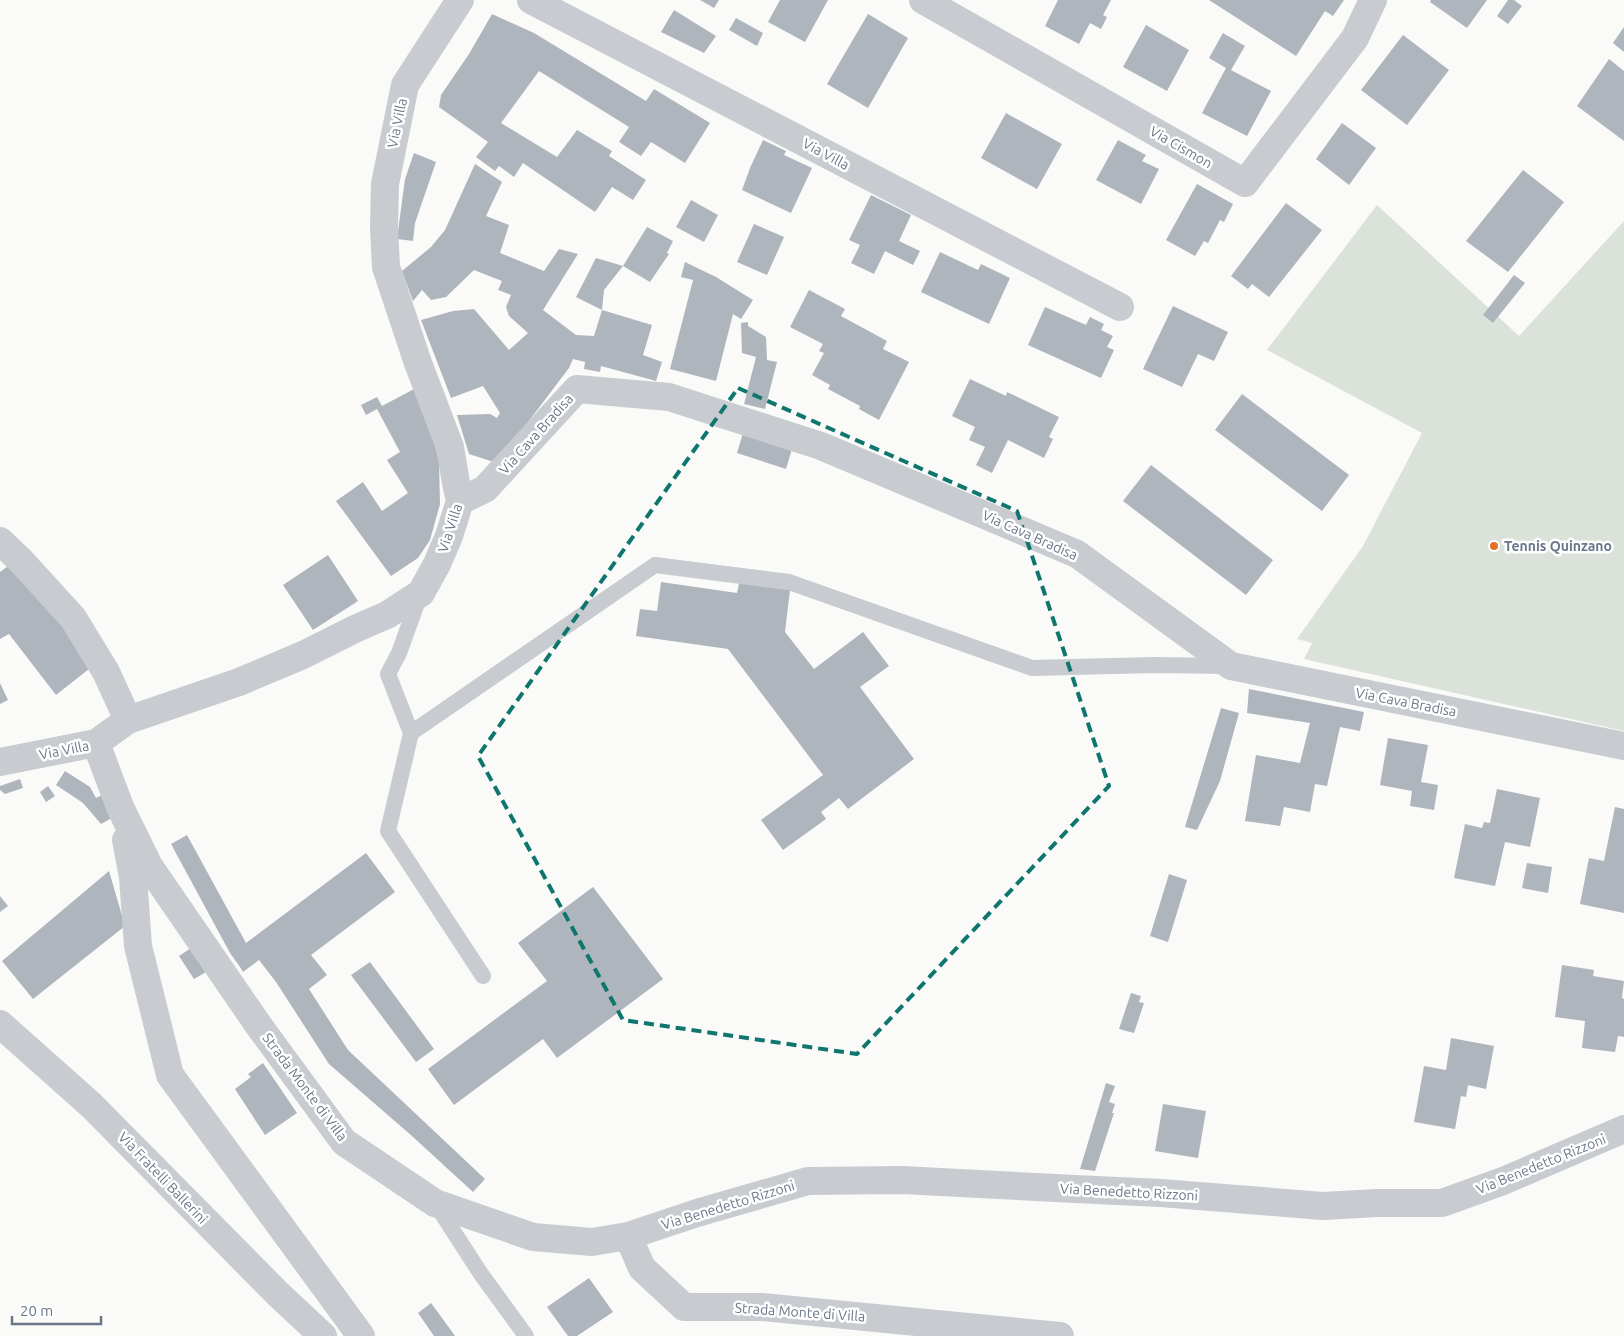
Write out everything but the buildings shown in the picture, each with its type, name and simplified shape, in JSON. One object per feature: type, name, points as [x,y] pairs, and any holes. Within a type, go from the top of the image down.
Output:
[{"type":"street","name":"Via Villa","points":[[0,762],[96,743],[128,720],[239,682],[303,655],[387,615],[421,593],[437,564],[449,536],[460,501],[450,447],[418,363],[386,267],[384,228],[385,184],[405,85],[460,0]]},
{"type":"street","name":"Via Villa","points":[[531,0],[1120,307]]},
{"type":"street","name":"Via Cismon","points":[[922,0],[1245,183],[1355,38],[1372,0]]},
{"type":"street","name":"Via Cava Bradisa","points":[[460,501],[485,489],[577,389],[669,397],[821,446],[1077,554],[1231,666],[1624,746]]},
{"type":"street","points":[[0,540],[73,618],[106,672],[128,720]]},
{"type":"street","name":"Strada Monte di Villa","points":[[96,743],[120,807],[149,866],[259,1026],[344,1142],[435,1203],[534,1237],[592,1242],[628,1236],[642,1268],[684,1307],[762,1307],[1060,1336]]},
{"type":"street","name":"Strada Monte di Villa","points":[[120,807],[133,877],[138,946],[170,1075],[361,1336]]},
{"type":"street","name":"Via Fratelli Ballerini","points":[[0,1024],[91,1105],[278,1294],[323,1336]]},
{"type":"street","name":"Via Benedetto Rizzoni","points":[[628,1236],[697,1213],[808,1181],[902,1180],[1122,1191],[1323,1206],[1377,1203],[1442,1203],[1503,1181],[1624,1129]]},
{"type":"lane","points":[[411,732],[655,565],[789,582],[1032,668],[1155,665],[1231,666]]},
{"type":"lane","points":[[421,593],[399,652],[388,674],[411,732],[388,832],[483,976]]},
{"type":"lane","points":[[435,1203],[481,1274],[526,1336]]},
{"type":"highlighted area","points":[[738,388],[1017,511],[1109,786],[857,1054],[623,1020],[478,756]]},
{"type":"shaded area","name":"Tennis Quinzano","points":[[1377,205],[1519,336],[1624,221],[1624,731],[1304,659],[1312,643],[1297,639],[1363,546],[1422,433],[1267,350]]},
{"type":"place","name":"Tennis Quinzano","points":[[1494,546]]}]
